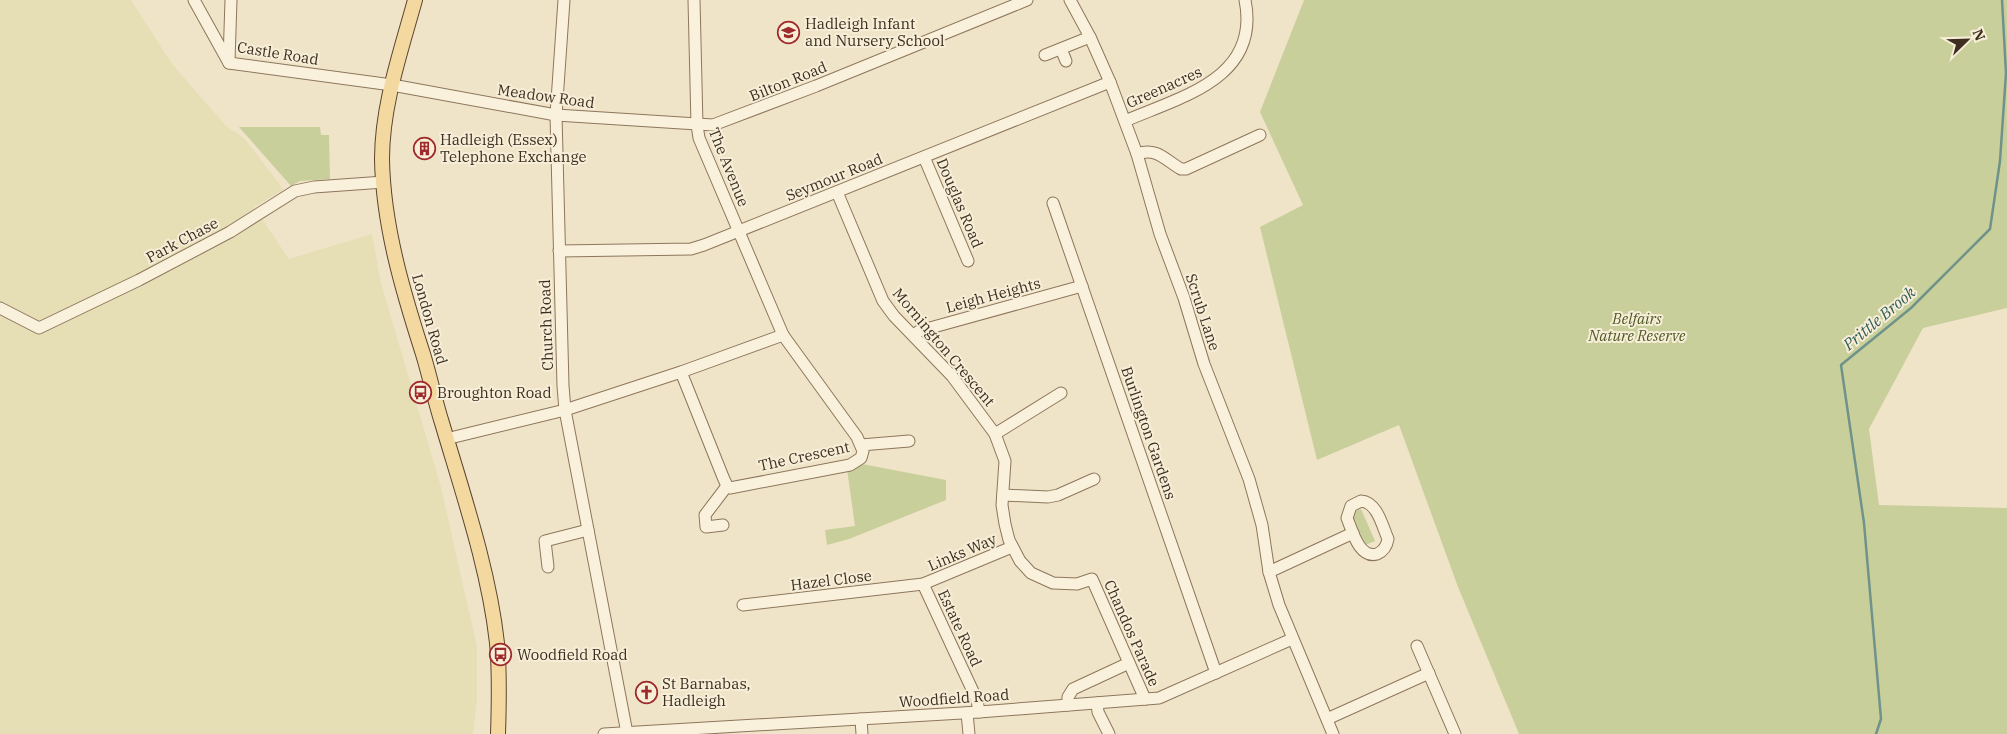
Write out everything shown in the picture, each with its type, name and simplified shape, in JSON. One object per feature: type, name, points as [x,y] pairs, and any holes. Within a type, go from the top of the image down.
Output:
[{"type":"main road","name":"London Road","points":[[416,0],[392,85],[385,122],[383,147],[385,206],[395,253],[473,530],[490,602],[499,674],[498,734]]},
{"type":"street","name":"Castle Road","points":[[194,0],[229,63],[392,85]]},
{"type":"street","points":[[229,63],[231,0]]},
{"type":"street","name":"Church Road","points":[[564,0],[556,115],[565,410],[627,733]]},
{"type":"street","name":"The Avenue","points":[[694,0],[697,125],[699,138],[783,335]]},
{"type":"street","name":"Bilton Road","points":[[697,125],[713,125],[726,121],[1027,0]]},
{"type":"street","name":"Scrub Lane","points":[[1070,0],[1090,37],[1110,82],[1137,154],[1160,234],[1184,298],[1204,364],[1249,479],[1262,526],[1269,572],[1279,605],[1333,734]]},
{"type":"street","name":"Greenacres","points":[[1125,121],[1210,84],[1230,66],[1240,50],[1246,33],[1247,15],[1245,0]]},
{"type":"street","points":[[1045,55],[1090,37]]},
{"type":"street","points":[[1061,49],[1066,61]]},
{"type":"street","name":"Seymour Road","points":[[559,251],[690,249],[740,232],[1110,82]]},
{"type":"street","name":"Meadow Road","points":[[392,85],[556,115],[697,125]]},
{"type":"street","points":[[1137,154],[1151,151],[1162,155],[1182,169],[1186,169],[1260,134]]},
{"type":"street","name":"Douglas Road","points":[[924,157],[968,261]]},
{"type":"street","name":"Park Chase","points":[[0,308],[39,328],[139,280],[213,241],[295,191],[314,187],[384,182]]},
{"type":"street","name":"Mornington Crescent","points":[[837,192],[883,301],[894,316],[952,376],[994,434],[1005,461],[1003,495],[1005,524],[1012,547],[1025,568],[1046,581],[1069,585],[1092,579]]},
{"type":"street","name":"Burlington Gardens","points":[[1053,203],[1216,673]]},
{"type":"street","name":"Leigh Heights","points":[[914,335],[919,331],[1082,286]]},
{"type":"street","points":[[446,439],[565,410],[682,372],[783,335]]},
{"type":"street","name":"The Crescent","points":[[727,486],[730,488],[850,465],[861,458],[863,451],[857,437],[783,335]]},
{"type":"street","points":[[682,372],[727,486],[705,515],[706,527],[723,525]]},
{"type":"street","points":[[994,434],[1061,393]]},
{"type":"street","points":[[861,445],[909,441]]},
{"type":"street","points":[[1003,495],[1048,497],[1094,480]]},
{"type":"street","points":[[1357,502],[1368,502],[1373,506],[1388,538],[1386,545],[1380,552],[1369,554],[1363,550],[1354,533],[1347,518],[1348,510],[1357,502]]},
{"type":"street","points":[[548,566],[545,541],[588,530]]},
{"type":"street","points":[[1269,572],[1354,533]]},
{"type":"street","name":"Links Way","points":[[922,584],[1012,547]]},
{"type":"street","name":"Chandos Parade","points":[[1092,579],[1145,699]]},
{"type":"street","name":"Hazel Close","points":[[743,606],[922,584]]},
{"type":"street","name":"Estate Road","points":[[922,584],[977,700],[980,712]]},
{"type":"street","name":"Woodfield Road","points":[[604,734],[683,732],[1097,704],[1159,698],[1292,639]]},
{"type":"street","points":[[1417,646],[1455,734]]},
{"type":"street","points":[[1068,706],[1068,697],[1073,688],[1129,663]]},
{"type":"street","points":[[1327,719],[1429,673]]},
{"type":"street","points":[[1097,704],[1098,712],[1109,734]]},
{"type":"street","points":[[967,713],[969,734]]},
{"type":"street","points":[[861,719],[862,734]]},
{"type":"shaded area","points":[[0,0],[131,0],[172,64],[226,126],[244,138],[283,190],[254,207],[289,259],[372,234],[381,283],[441,487],[477,647],[477,701],[473,734],[0,734]]},
{"type":"green space","name":"Belfairs Nature Reserve","points":[[1304,0],[2007,0],[2007,308],[1923,328],[1869,429],[1879,505],[2007,508],[2007,734],[1519,734],[1458,587],[1399,425],[1317,460],[1260,227],[1303,205],[1260,112]]},
{"type":"green space","points":[[239,127],[320,127],[321,135],[329,135],[330,179],[300,181],[291,186]]},
{"type":"green space","points":[[862,464],[946,480],[946,500],[849,539],[827,545],[825,530],[855,526],[847,469]]},
{"type":"green space","points":[[1361,509],[1375,541],[1363,546],[1349,514]]},
{"type":"waterway","name":"Prittle Brook","points":[[1876,734],[1881,719],[1864,523],[1841,365],[1911,308],[1990,229],[2000,161],[2006,73],[2002,0]]},
{"type":"place","name":"Hadleigh Infant and Nursery School","points":[[789,32]]},
{"type":"place","name":"Hadleigh (Essex) Telephone Exchange","points":[[424,148]]},
{"type":"place","name":"Broughton Road","points":[[421,392]]},
{"type":"place","name":"Woodfield Road","points":[[501,654]]},
{"type":"place","name":"St Barnabas, Hadleigh","points":[[646,692]]}]
